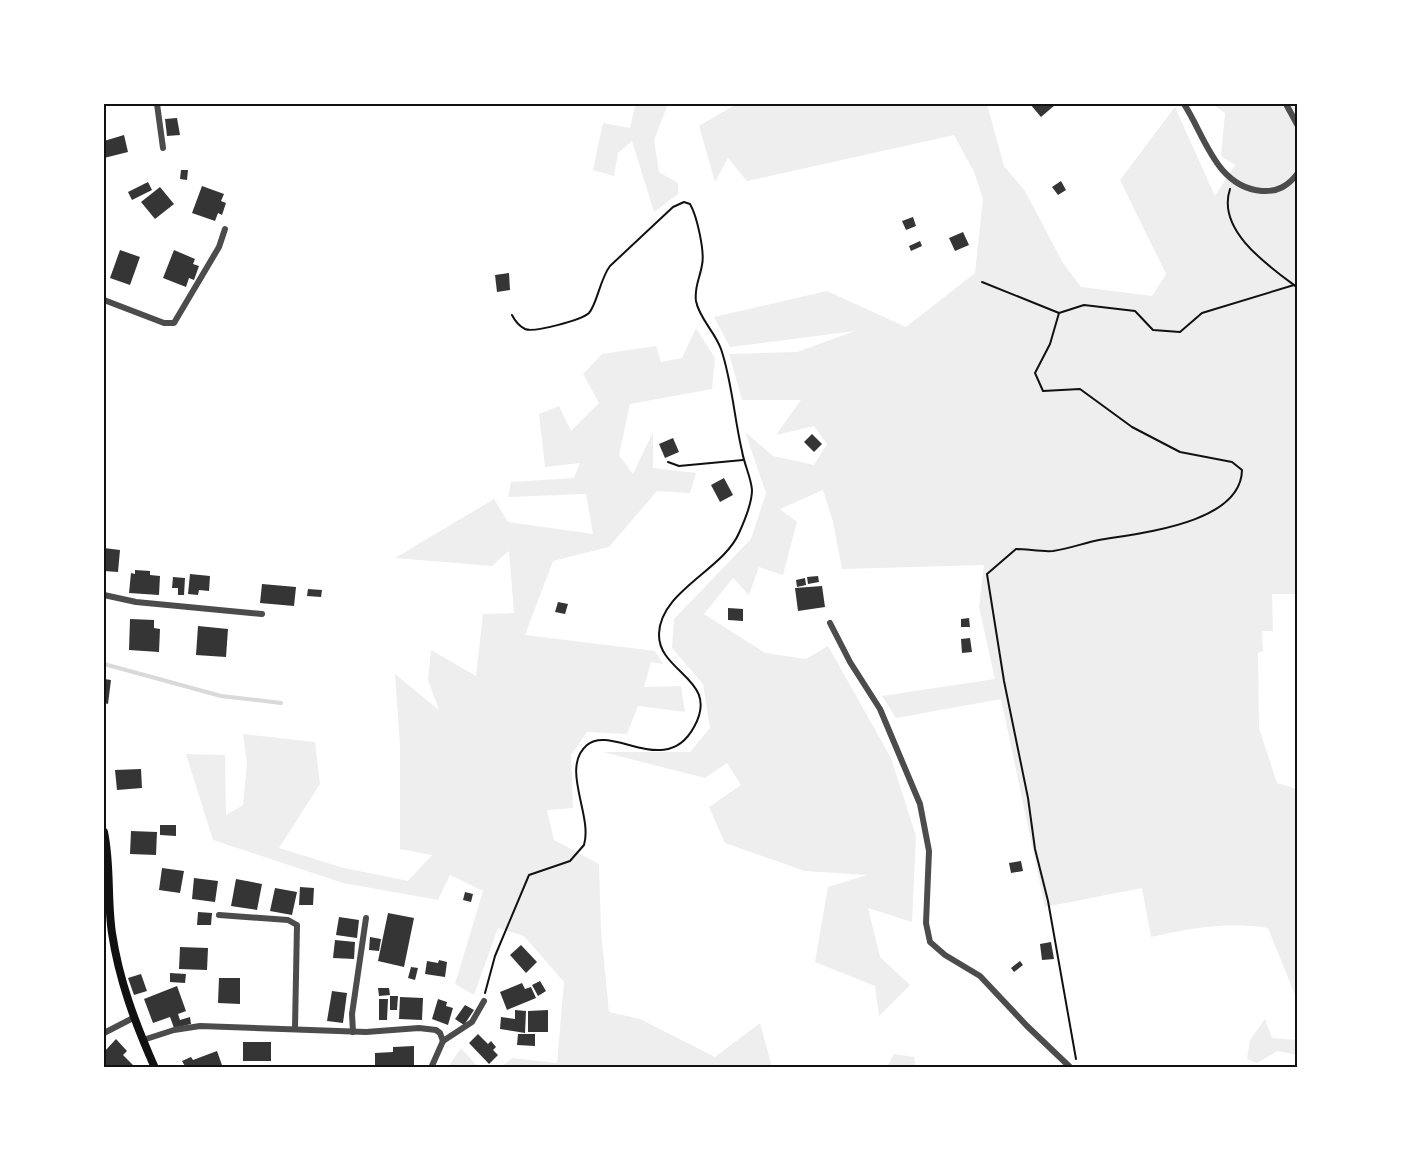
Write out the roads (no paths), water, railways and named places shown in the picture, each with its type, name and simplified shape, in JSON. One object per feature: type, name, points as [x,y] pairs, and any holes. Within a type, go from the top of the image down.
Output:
[{"type":"main road","points":[[104,832],[111,931],[119,973],[134,1018],[155,1068]]},
{"type":"street","points":[[157,104],[162,148]]},
{"type":"street","points":[[1184,104],[1216,162],[1233,180],[1257,190],[1272,191],[1289,183],[1298,173]]},
{"type":"street","points":[[1286,104],[1298,126]]},
{"type":"street","points":[[104,300],[164,323],[174,323],[213,256],[225,229]]},
{"type":"street","points":[[104,595],[136,602],[262,614]]},
{"type":"street","points":[[830,623],[854,670],[880,709],[920,804],[929,851],[926,923],[930,942],[945,955],[980,976],[1027,1026],[1074,1065]]},
{"type":"street","points":[[219,915],[288,920],[297,925],[295,1028]]},
{"type":"street","points":[[353,1032],[352,1014],[366,918]]},
{"type":"street","points":[[431,1068],[442,1041],[472,1022],[484,1001]]},
{"type":"street","points":[[104,1034],[134,1018]]},
{"type":"street","points":[[143,1040],[191,1027],[295,1028],[353,1032],[430,1028],[440,1033],[442,1041]]},
{"type":"waterway","points":[[104,664],[221,696],[281,703]]}]
